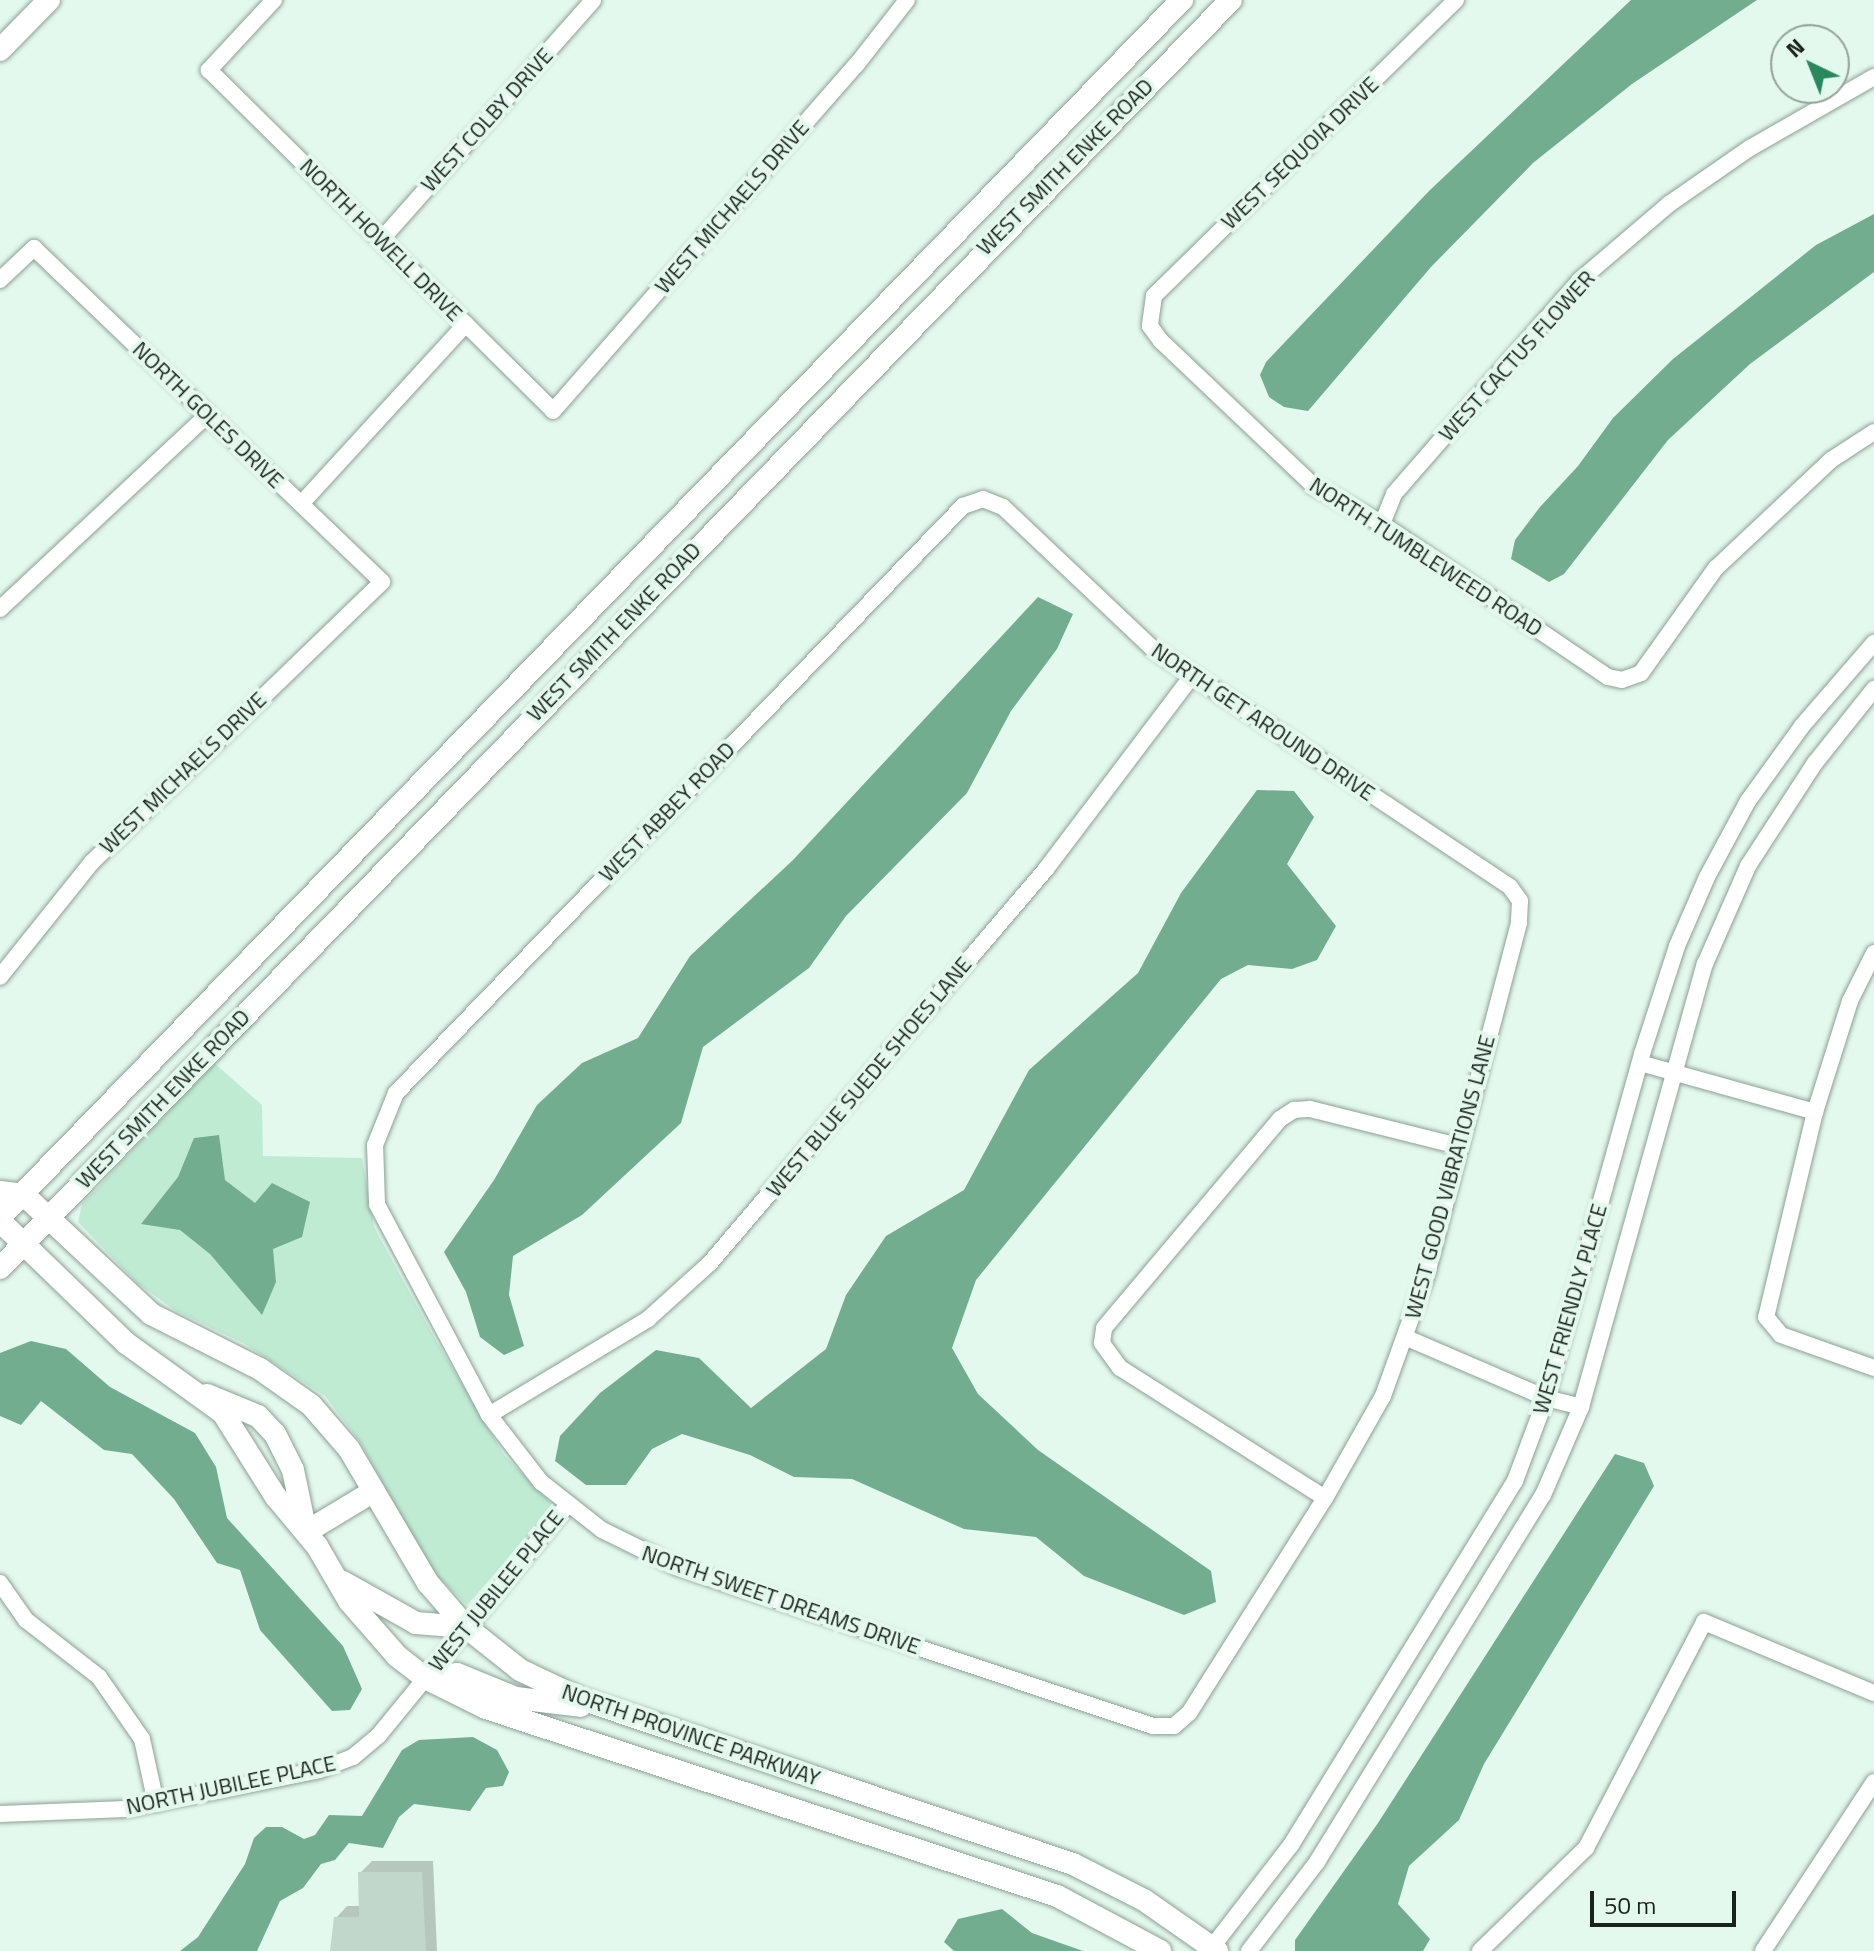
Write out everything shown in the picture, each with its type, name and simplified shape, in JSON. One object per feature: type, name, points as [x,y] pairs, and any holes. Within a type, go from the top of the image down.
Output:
[{"type":"street","points":[[0,50],[49,0]]},
{"type":"street","name":"NORTH HOWELL DRIVE","points":[[274,0],[209,70],[553,411]]},
{"type":"street","name":"WEST COLBY DRIVE","points":[[381,240],[593,0]]},
{"type":"street","name":"WEST MICHAELS DRIVE","points":[[553,411],[857,64],[907,0]]},
{"type":"street","name":"WEST SMITH ENKE ROAD","points":[[0,1219],[1182,0]]},
{"type":"street","name":"WEST SMITH ENKE ROAD","points":[[0,1268],[1231,0]]},
{"type":"street","name":"WEST SEQUOIA DRIVE","points":[[1152,311],[1154,296],[1456,0]]},
{"type":"street","name":"WEST CACTUS FLOWER","points":[[1382,524],[1394,494],[1579,281],[1669,204],[1727,164],[1874,77]]},
{"type":"street","name":"NORTH GOLES DRIVE","points":[[0,280],[34,248],[382,582]]},
{"type":"street","name":"NORTH TUMBLEWEED ROAD","points":[[1152,311],[1150,326],[1161,341],[1314,486],[1382,524],[1608,677],[1622,680],[1641,673],[1716,568],[1831,460],[1874,432]]},
{"type":"street","points":[[301,504],[466,324]]},
{"type":"street","points":[[0,609],[207,415]]},
{"type":"street","name":"NORTH GET AROUND DRIVE","points":[[983,499],[1003,507],[1118,617],[1191,677],[1510,887],[1520,901]]},
{"type":"street","name":"WEST ABBEY ROAD","points":[[375,1145],[396,1093],[415,1072],[963,506],[983,499]]},
{"type":"street","name":"WEST MICHAELS DRIVE","points":[[0,977],[92,862],[382,582]]},
{"type":"street","name":"WEST FRIENDLY PLACE","points":[[1213,1950],[1291,1845],[1469,1563],[1515,1481],[1546,1398],[1640,1063],[1677,946],[1748,801],[1802,726],[1874,643]]},
{"type":"street","name":"WEST BLUE SUEDE SHOES LANE","points":[[489,1415],[648,1319],[710,1263],[1046,869],[1191,677]]},
{"type":"street","name":"WEST FRIENDLY PLACE","points":[[1249,1951],[1317,1862],[1495,1579],[1543,1495],[1581,1407],[1670,1073],[1705,964],[1748,866],[1815,763],[1874,689]]},
{"type":"street","name":"WEST GOOD VIBRATIONS LANE","points":[[1174,1726],[1189,1713],[1325,1498],[1383,1396],[1407,1338],[1519,923],[1520,901]]},
{"type":"street","points":[[1874,953],[1850,1001],[1815,1112],[1766,1317],[1781,1335],[1874,1368]]},
{"type":"street","points":[[1640,1063],[1815,1112]]},
{"type":"street","points":[[1325,1498],[1120,1368],[1102,1343],[1104,1328],[1280,1119],[1294,1110],[1310,1109],[1458,1146]]},
{"type":"street","name":"NORTH SWEET DREAMS DRIVE","points":[[375,1145],[377,1204],[489,1415],[567,1505],[641,1553],[677,1567],[1153,1726],[1174,1726]]},
{"type":"street","points":[[0,1192],[24,1195]]},
{"type":"street","name":"NORTH PROVINCE PARKWAY","points":[[24,1195],[151,1314],[260,1369],[311,1405],[349,1449],[410,1558],[466,1627],[520,1670],[610,1708],[1073,1864],[1144,1900],[1213,1950]]},
{"type":"street","name":"NORTH PROVINCE PARKWAY","points":[[0,1219],[126,1343],[201,1394],[231,1424],[276,1497],[306,1532],[370,1629],[425,1678],[486,1708],[1057,1896],[1160,1951]]},
{"type":"street","points":[[1407,1338],[1546,1398],[1581,1407]]},
{"type":"street","points":[[201,1394],[236,1404],[275,1434],[293,1470],[306,1532],[374,1491]]},
{"type":"street","name":"WEST JUBILEE PLACE","points":[[425,1678],[567,1505]]},
{"type":"street","points":[[328,1567],[349,1587],[392,1613],[437,1629],[466,1627]]},
{"type":"street","points":[[0,1583],[26,1620],[99,1677],[142,1739],[156,1803]]},
{"type":"street","points":[[1480,1951],[1586,1848],[1704,1622],[1874,1693]]},
{"type":"street","points":[[425,1678],[447,1673],[516,1698],[610,1708]]},
{"type":"street","name":"NORTH JUBILEE PLACE","points":[[0,1814],[126,1809],[319,1770],[353,1757],[379,1735],[425,1678]]},
{"type":"street","points":[[1763,1951],[1874,1782]]},
{"type":"shaded area","points":[[1631,0],[1757,0],[1632,84],[1533,163],[1431,267],[1308,411],[1284,407],[1269,397],[1260,375],[1266,362],[1429,191]]},
{"type":"shaded area","points":[[1874,214],[1874,272],[1750,364],[1668,440],[1564,574],[1549,582],[1511,559],[1515,540],[1540,507],[1578,466],[1613,418],[1673,359],[1816,245]]},
{"type":"shaded area","points":[[1038,597],[1073,614],[1057,649],[1011,711],[967,793],[846,916],[809,968],[703,1047],[681,1123],[582,1215],[513,1256],[509,1295],[524,1346],[504,1355],[480,1337],[466,1292],[444,1252],[494,1180],[537,1105],[582,1063],[638,1038],[690,956],[793,860]]},
{"type":"shaded area","points":[[1257,790],[1294,791],[1314,817],[1287,864],[1336,926],[1317,960],[1292,969],[1248,965],[1221,979],[976,1280],[952,1348],[978,1394],[1038,1450],[1211,1571],[1216,1602],[1184,1615],[1084,1576],[1036,1537],[964,1529],[852,1479],[794,1477],[750,1455],[682,1434],[652,1449],[626,1485],[586,1485],[555,1461],[560,1436],[600,1393],[656,1350],[699,1358],[751,1408],[826,1349],[846,1295],[886,1236],[964,1190],[1029,1070],[1138,973],[1181,893]]},
{"type":"shaded area","points":[[214,1063],[262,1105],[263,1156],[362,1158],[374,1227],[434,1337],[504,1455],[554,1506],[467,1605],[428,1567],[360,1442],[325,1396],[243,1343],[176,1311],[137,1283],[78,1222],[82,1204]]},
{"type":"shaded area","points":[[219,1135],[225,1180],[255,1203],[272,1183],[310,1202],[302,1237],[273,1249],[276,1282],[262,1315],[210,1254],[180,1230],[141,1224],[178,1177],[194,1138]]},
{"type":"shaded area","points":[[31,1341],[66,1349],[110,1387],[195,1433],[216,1467],[227,1518],[343,1646],[362,1689],[350,1710],[332,1711],[260,1630],[240,1570],[217,1563],[174,1499],[132,1454],[104,1450],[41,1401],[21,1425],[0,1416],[0,1353]]},
{"type":"shaded area","points":[[1615,1454],[1644,1463],[1654,1486],[1484,1764],[1459,1820],[1409,1866],[1398,1904],[1430,1939],[1423,1951],[1295,1951],[1295,1940],[1378,1823]]},
{"type":"shaded area","points":[[473,1737],[497,1750],[509,1772],[503,1786],[486,1788],[470,1811],[414,1804],[399,1817],[383,1848],[349,1843],[335,1860],[321,1864],[303,1888],[280,1901],[257,1951],[180,1951],[198,1937],[245,1864],[254,1838],[266,1827],[282,1827],[304,1839],[315,1835],[329,1815],[362,1816],[402,1750],[419,1740]]},
{"type":"shaded area","points":[[1002,1909],[1032,1933],[1083,1951],[954,1951],[944,1942],[958,1919]]},
{"type":"building","points":[[358,1872],[422,1872],[426,1951],[330,1951],[334,1917],[359,1917]]}]
